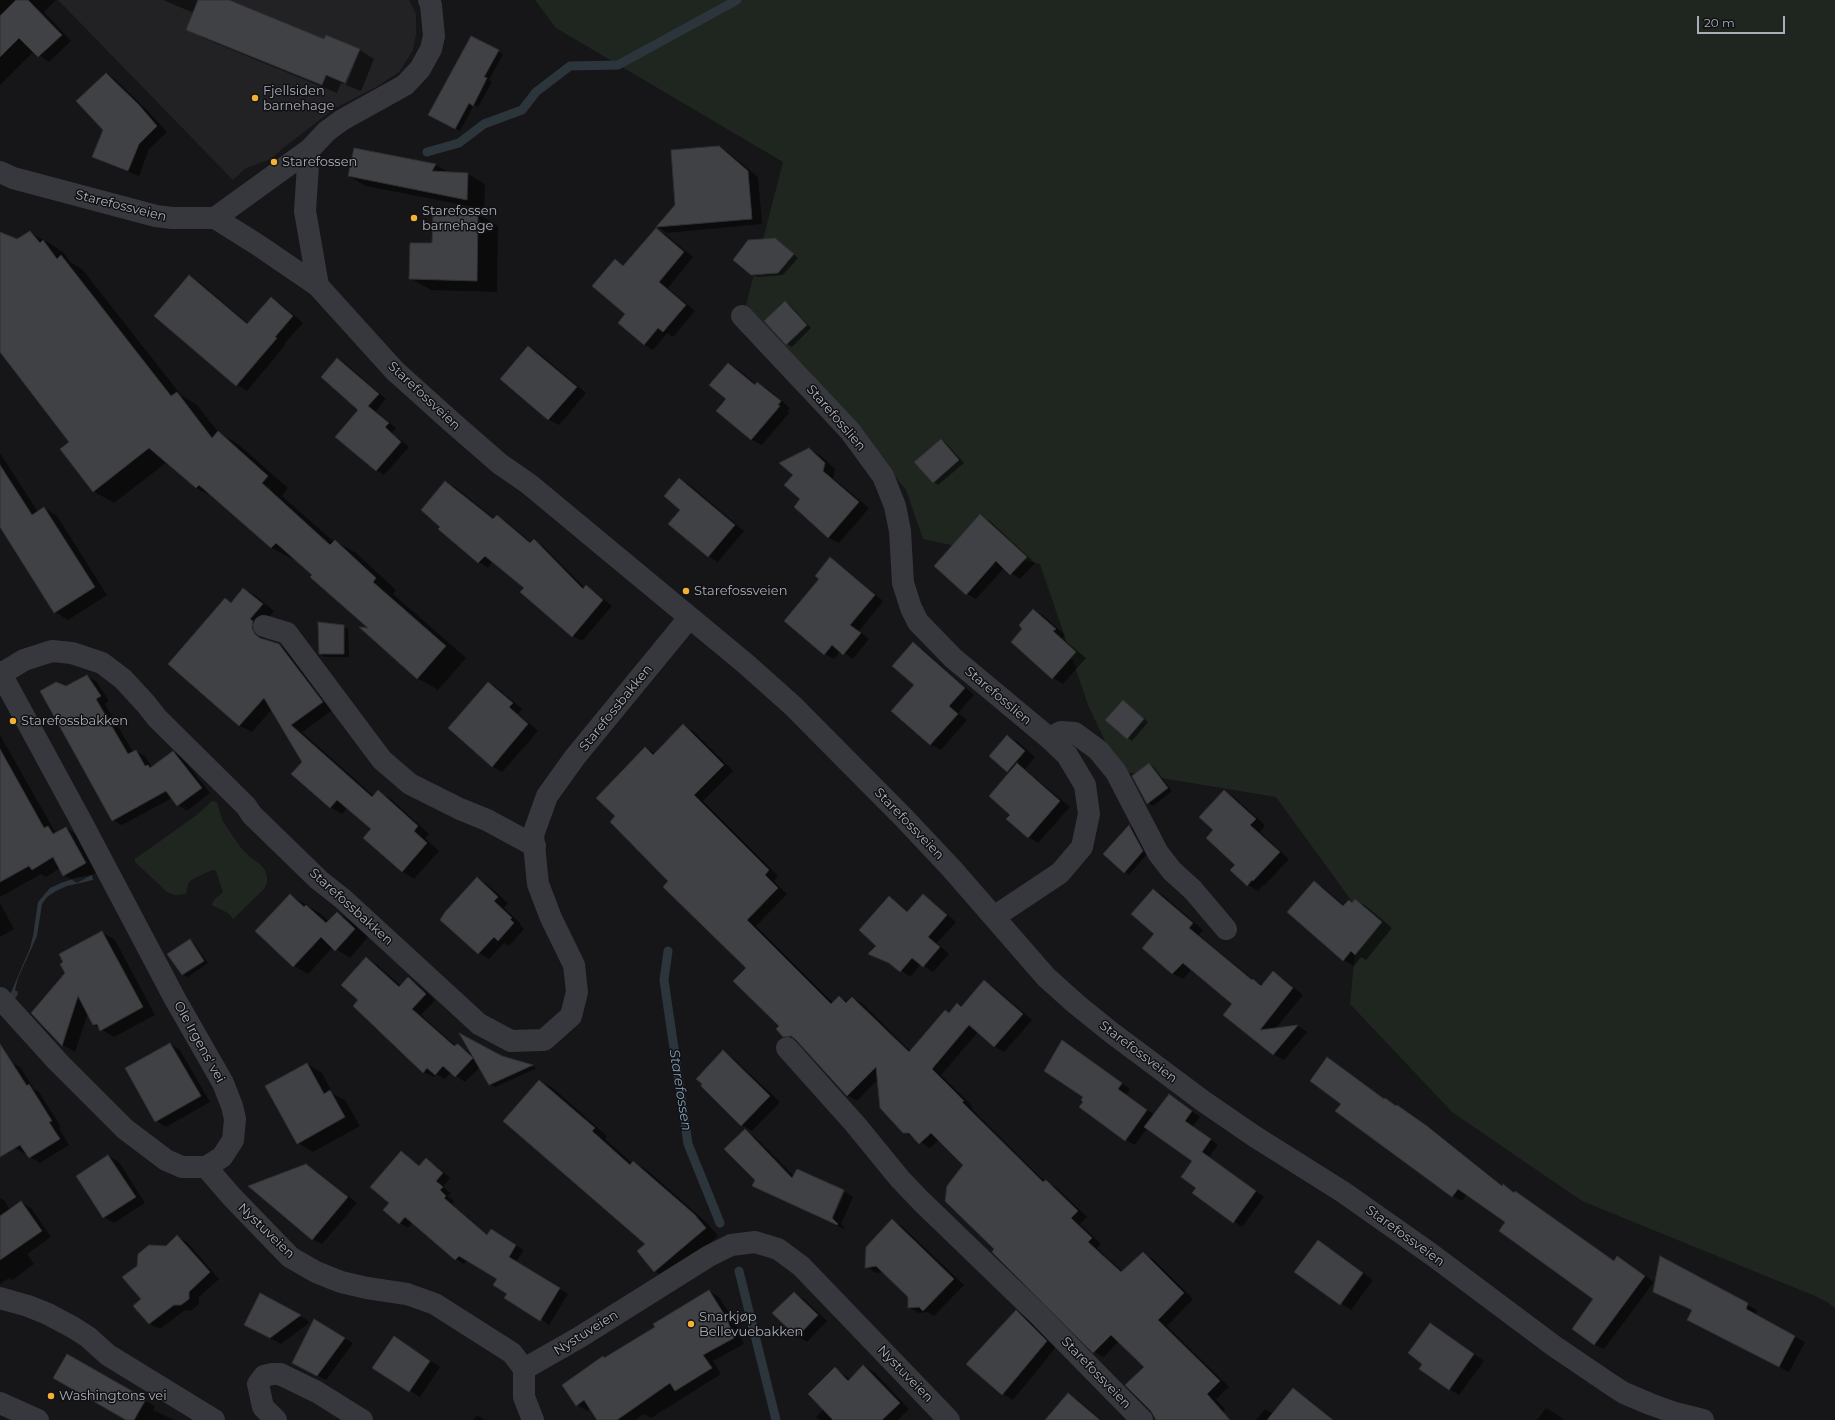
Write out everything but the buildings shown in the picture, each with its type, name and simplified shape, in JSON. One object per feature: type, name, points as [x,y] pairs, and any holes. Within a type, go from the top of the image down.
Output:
[{"type":"street","points":[[214,218],[308,150],[327,131],[342,120],[405,85],[420,69],[431,49],[434,36],[431,5],[429,0]]},
{"type":"street","points":[[308,150],[305,211],[318,286]]},
{"type":"street","name":"Starefossveien","points":[[0,172],[20,180],[156,216],[172,218],[214,218],[258,245],[318,286],[395,371],[454,424],[500,464],[529,484],[746,664],[819,730],[910,824],[1046,977],[1076,1004],[1203,1101],[1254,1136],[1343,1192],[1431,1254],[1554,1346],[1624,1393],[1675,1413],[1703,1420]]},
{"type":"street","name":"Starefosslien","points":[[742,316],[850,431],[883,476],[895,506],[900,531],[903,583],[910,608],[918,622],[952,658],[1049,738],[1067,755],[1084,785],[1089,814],[1082,847],[1060,873],[994,917]]},
{"type":"street","name":"Starefossbakken","points":[[0,673],[24,660],[52,651],[72,653],[102,663],[123,679],[157,718],[246,806],[252,815],[319,880],[343,899],[479,1024],[511,1041],[544,1040],[571,1016],[577,992],[574,965],[551,918],[538,884],[533,835],[547,796],[575,758],[690,618]]},
{"type":"street","points":[[264,626],[286,633],[382,760],[410,784],[460,809],[487,820],[535,846]]},
{"type":"street","name":"Ole Irgens' vei","points":[[0,673],[81,821],[175,999],[223,1083],[232,1106],[235,1119],[233,1140],[222,1157],[206,1167]]},
{"type":"street","points":[[1049,738],[1061,732],[1075,733],[1098,750],[1116,772],[1158,853],[1172,871],[1203,900],[1226,929]]},
{"type":"street","points":[[0,998],[58,1062],[125,1129],[166,1160],[182,1167],[206,1167]]},
{"type":"street","name":"Starefossveien","points":[[787,1048],[855,1124],[920,1201],[1037,1313],[1142,1420]]},
{"type":"street","name":"Nystuveien","points":[[206,1167],[232,1197],[290,1257],[316,1272],[341,1282],[367,1288],[407,1294],[435,1304],[512,1353],[524,1369],[580,1337],[709,1256],[731,1245],[755,1242],[778,1249],[801,1266],[949,1420]]},
{"type":"street","points":[[0,1298],[42,1311],[74,1328],[88,1337],[108,1355],[214,1420]]},
{"type":"street","points":[[524,1369],[524,1397],[533,1420]]},
{"type":"street","points":[[276,1420],[263,1407],[258,1384],[264,1376],[272,1374],[280,1374],[317,1392],[362,1420]]},
{"type":"street","points":[[0,1403],[38,1420]]},
{"type":"shaded area","name":"Fjellsiden barnehage","points":[[58,0],[409,0],[416,14],[416,34],[413,50],[399,72],[378,86],[334,109],[271,159],[246,168],[233,180]]},
{"type":"shaded area","points":[[535,0],[1835,0],[1835,1308],[1815,1296],[1582,1201],[1452,1112],[1350,1004],[1359,911],[1276,797],[1119,771],[1088,705],[1040,564],[923,539],[906,490],[806,368],[745,309],[783,162],[556,28]]},
{"type":"shaded area","points":[[212,801],[217,802],[222,820],[241,848],[260,864],[265,870],[267,877],[267,883],[264,889],[233,919],[228,913],[212,905],[214,900],[223,892],[216,871],[212,870],[191,880],[188,884],[186,894],[175,895],[167,892],[135,862],[135,859],[198,814]]},
{"type":"shaded area","points":[[92,875],[93,880],[67,886],[56,891],[47,897],[42,904],[37,936],[18,978],[15,990],[18,992],[17,996],[12,1002],[9,997],[30,948],[38,902],[50,888],[75,878]]},
{"type":"waterway","points":[[427,152],[459,143],[484,124],[522,110],[536,92],[570,66],[618,65],[737,0]]},
{"type":"waterway","name":"Starefossen","points":[[668,951],[664,980],[688,1144],[720,1223]]},
{"type":"waterway","name":"Starefossen","points":[[739,1271],[776,1420]]},
{"type":"place","name":"Fjellsiden barnehage","points":[[255,98]]},
{"type":"place","name":"Starefossen","points":[[274,162]]},
{"type":"place","name":"Starefossen barnehage","points":[[414,218]]},
{"type":"place","name":"Starefossveien","points":[[686,591]]},
{"type":"place","name":"Starefossbakken","points":[[13,721]]},
{"type":"place","name":"Snarkjøp Bellevuebakken","points":[[691,1324]]},
{"type":"place","name":"Washingtons vei","points":[[51,1396]]}]
